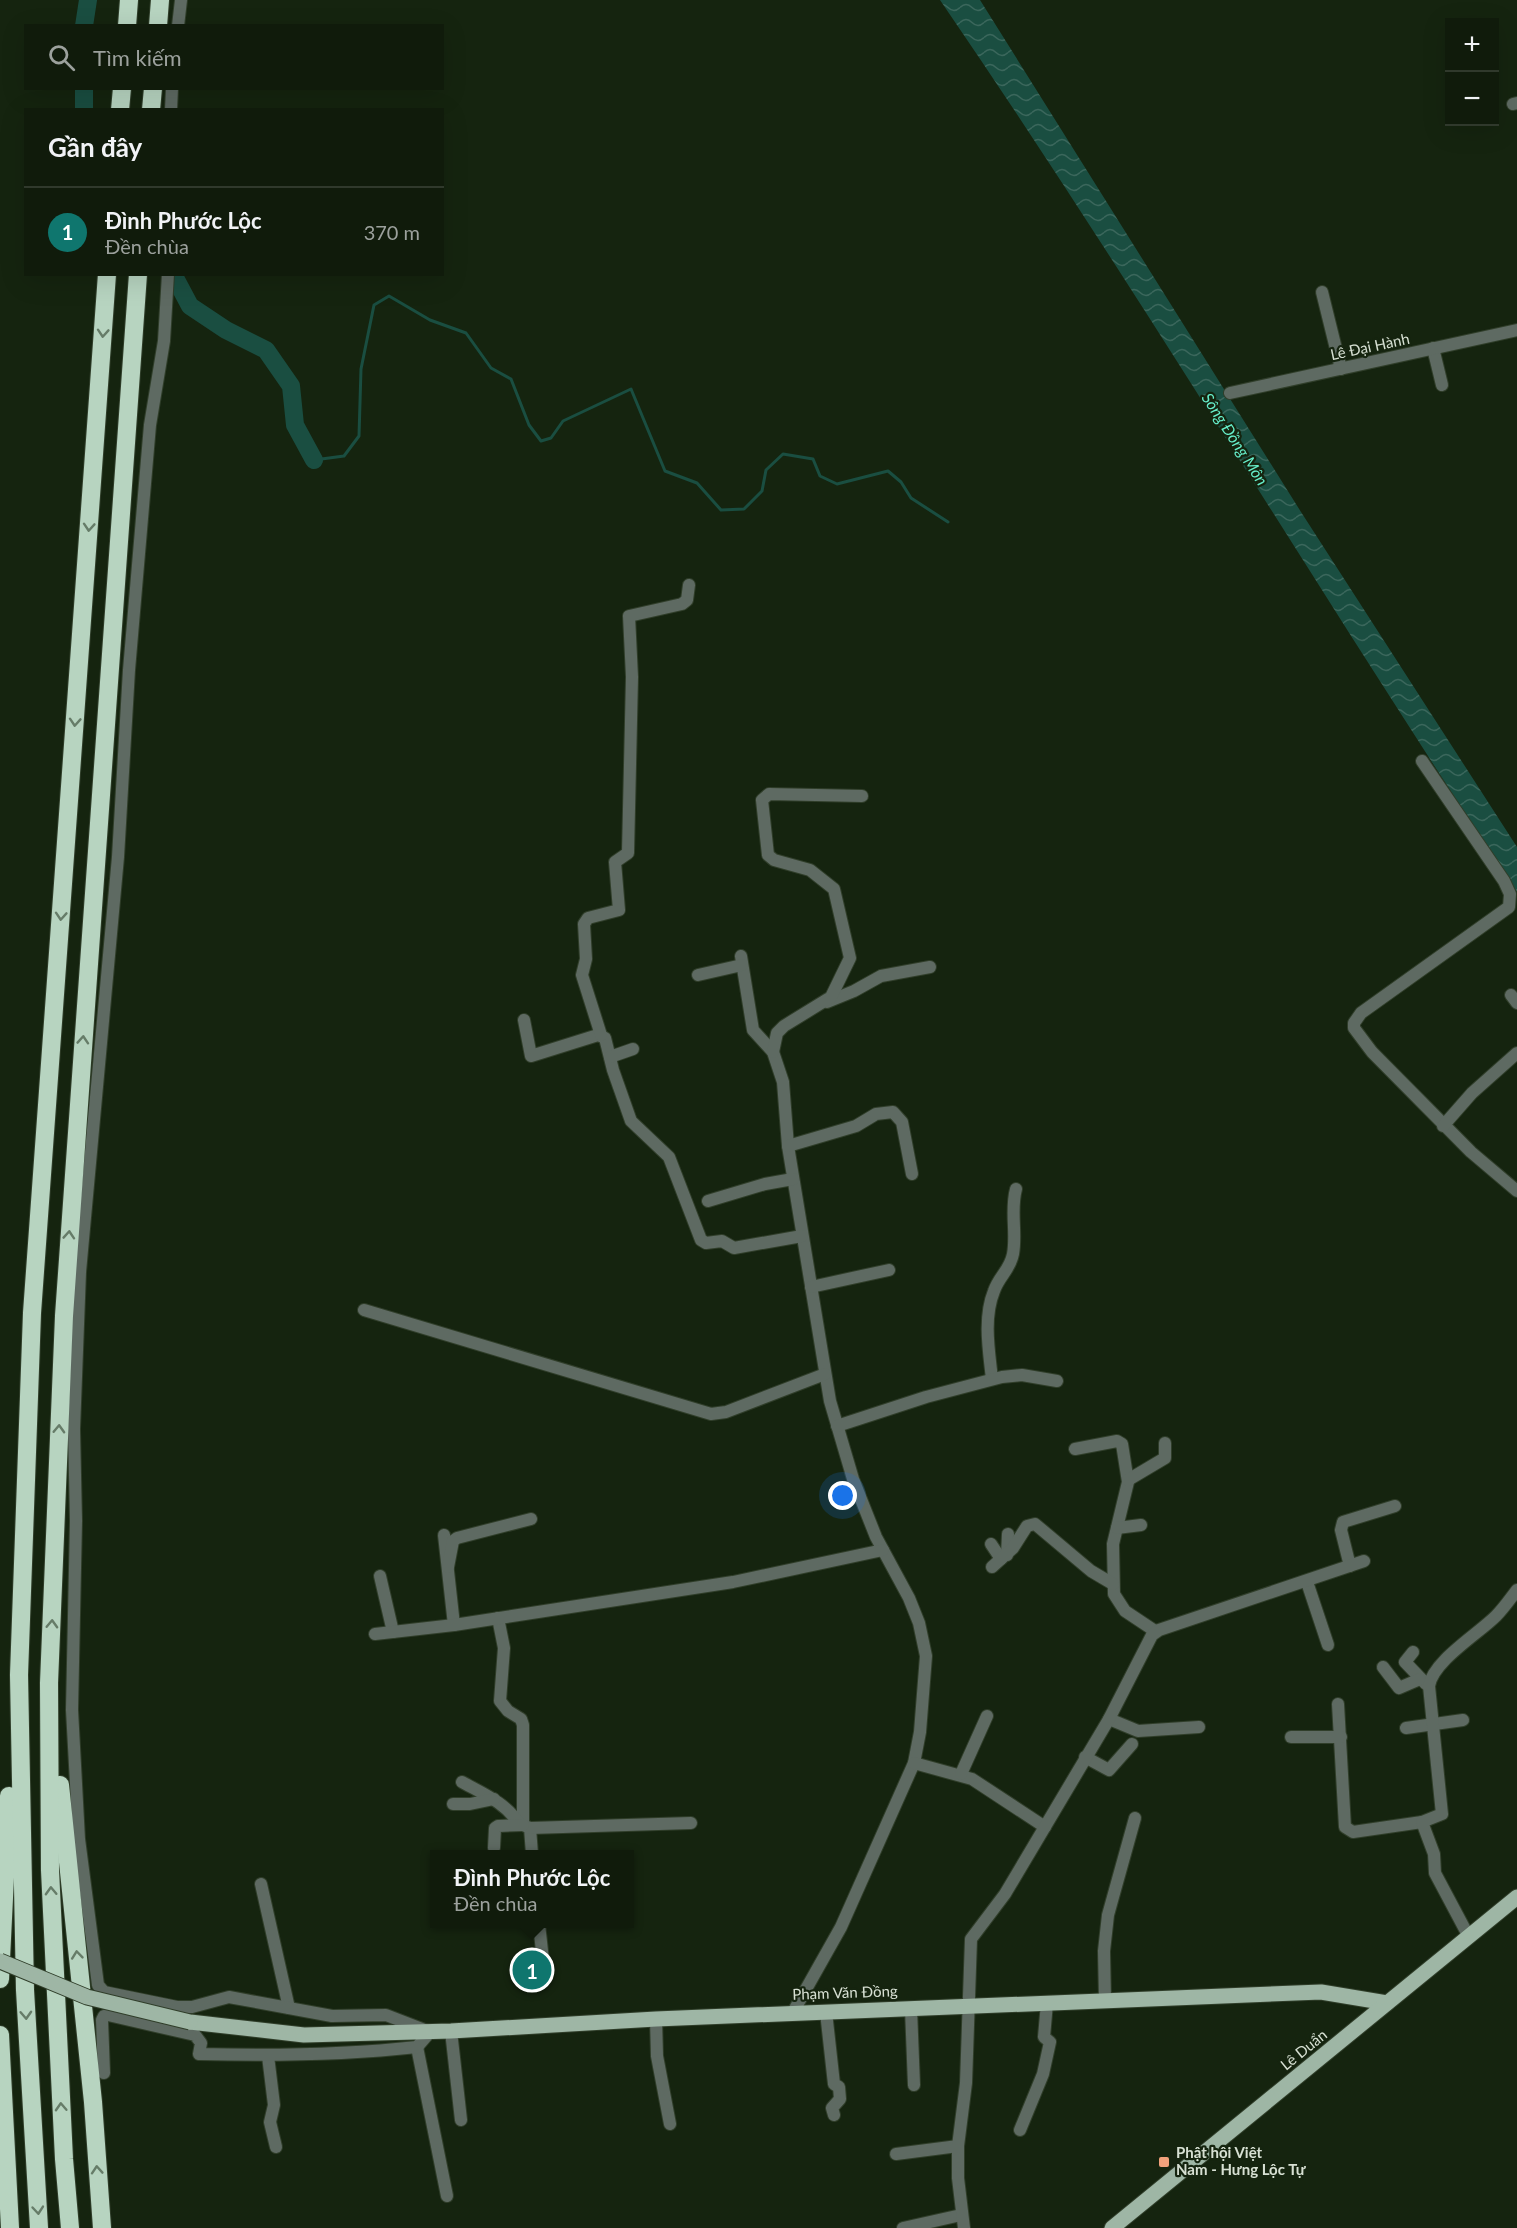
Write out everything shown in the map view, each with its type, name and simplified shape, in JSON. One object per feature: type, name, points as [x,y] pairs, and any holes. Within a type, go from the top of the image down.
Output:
[{"type":"highway","points":[[127,24],[129,0]]},
{"type":"highway","points":[[158,24],[160,0]]},
{"type":"highway","points":[[120,108],[122,90]]},
{"type":"highway","points":[[151,108],[153,90]]},
{"type":"highway","points":[[0,1979],[2,1898],[19,1684],[32,1313],[107,276]]},
{"type":"highway","points":[[70,2228],[64,2159],[50,1870],[49,1683],[64,1304],[138,276]]},
{"type":"highway","points":[[49,1683],[93,2102],[102,2228]]},
{"type":"highway","points":[[19,1684],[24,1979],[39,2228]]},
{"type":"highway","points":[[0,2035],[10,2227]]},
{"type":"main road","name":"Lê Duẩn","points":[[1112,2228],[1517,1897]]},
{"type":"main road","name":"Phạm Văn Đồng","points":[[0,1961],[87,1997],[190,2022],[304,2035],[430,2032],[656,2019],[1321,1992],[1387,2003]]},
{"type":"street","points":[[178,24],[180,0]]},
{"type":"street","points":[[171,108],[172,90]]},
{"type":"street","points":[[104,2073],[102,2020],[108,2015],[195,2035],[201,2043],[199,2054],[339,2055],[417,2047],[430,2032],[386,2015],[332,2016],[229,1997],[192,2007],[177,2007],[100,1989],[79,1839],[72,1710],[76,1521],[74,1428],[80,1272],[118,858],[129,670],[150,425],[164,341],[168,276]]},
{"type":"street","points":[[1322,292],[1341,369]]},
{"type":"street","name":"Lê Đại Hành","points":[[1230,393],[1517,330]]},
{"type":"street","points":[[1432,348],[1442,385]]},
{"type":"street","points":[[689,585],[687,600],[682,604],[629,616],[632,677],[628,853],[626,857],[615,861],[619,910],[585,921],[585,963],[582,975],[631,1121],[669,1157],[701,1240],[706,1243],[722,1240],[734,1248],[802,1236]]},
{"type":"street","points":[[1422,760],[1504,881],[1510,894],[1509,907],[1361,1013],[1354,1023],[1359,1037],[1443,1126],[1517,1191]]},
{"type":"street","points":[[826,1002],[849,964],[850,958],[838,898],[834,889],[810,870],[774,860],[768,855],[761,803],[763,797],[770,794],[862,796]]},
{"type":"street","points":[[698,975],[742,961],[753,1030],[773,1052],[783,1082],[793,1179],[825,1374],[837,1426],[853,1479],[883,1550],[909,1598],[919,1623],[926,1656],[920,1732],[914,1763],[841,1927],[792,2014]]},
{"type":"street","points":[[773,1052],[777,1033],[784,1026],[826,1002],[854,991],[881,976],[930,967]]},
{"type":"street","points":[[525,1020],[531,1056],[601,1035]]},
{"type":"street","points":[[610,1057],[633,1049]]},
{"type":"street","points":[[1443,1126],[1472,1093],[1517,1053]]},
{"type":"street","points":[[788,1146],[856,1126],[876,1114],[894,1112],[902,1122],[912,1173]]},
{"type":"street","points":[[708,1201],[765,1184],[793,1179]]},
{"type":"street","points":[[992,1379],[988,1332],[990,1305],[993,1291],[1012,1263],[1016,1231],[1013,1201],[1016,1190]]},
{"type":"street","points":[[810,1287],[889,1270]]},
{"type":"street","points":[[364,1310],[711,1414],[726,1412],[825,1374]]},
{"type":"street","points":[[837,1426],[926,1397],[992,1379],[1022,1375],[1057,1381]]},
{"type":"street","points":[[1075,1449],[1120,1441],[1128,1480],[1112,1555],[1113,1584],[1118,1602],[1125,1611],[1155,1631]]},
{"type":"street","points":[[1128,1480],[1165,1458],[1165,1443]]},
{"type":"street","points":[[1350,1566],[1341,1530],[1343,1522],[1395,1506]]},
{"type":"street","points":[[448,1567],[453,1541],[457,1538],[531,1519]]},
{"type":"street","points":[[1000,1560],[1023,1531],[1030,1524],[1035,1524],[1091,1571],[1113,1584]]},
{"type":"street","points":[[1117,1528],[1141,1525]]},
{"type":"street","points":[[1000,1560],[1008,1534]]},
{"type":"street","points":[[444,1535],[454,1625]]},
{"type":"street","points":[[991,1544],[1000,1560]]},
{"type":"street","points":[[375,1634],[454,1625],[733,1582],[883,1550]]},
{"type":"street","points":[[903,2228],[963,2222],[958,2146],[963,2120],[971,1939],[1005,1894],[1109,1719],[1155,1631],[1307,1582],[1364,1561]]},
{"type":"street","points":[[380,1576],[393,1632]]},
{"type":"street","points":[[1307,1582],[1328,1645]]},
{"type":"street","points":[[1383,1667],[1400,1688],[1424,1682],[1439,1665],[1498,1614],[1517,1590]]},
{"type":"street","points":[[498,1618],[504,1648],[500,1701],[503,1707],[521,1719],[523,1725],[524,1826],[531,1850]]},
{"type":"street","points":[[1338,1704],[1345,1827],[1353,1832],[1422,1821],[1442,1814],[1435,1725],[1424,1682],[1405,1662],[1413,1652]]},
{"type":"street","points":[[961,1774],[987,1716]]},
{"type":"street","points":[[1109,1719],[1138,1731],[1199,1727]]},
{"type":"street","points":[[1407,1728],[1463,1720]]},
{"type":"street","points":[[1291,1737],[1341,1737]]},
{"type":"street","points":[[1085,1757],[1109,1770],[1132,1743]]},
{"type":"street","points":[[914,1763],[961,1774],[1045,1827]]},
{"type":"street","points":[[462,1782],[495,1799],[524,1826]]},
{"type":"street","points":[[453,1804],[470,1804],[495,1799]]},
{"type":"street","points":[[1105,2000],[1104,1951],[1108,1915],[1135,1818]]},
{"type":"street","points":[[1422,1821],[1434,1854],[1435,1873],[1469,1937]]},
{"type":"street","points":[[494,1848],[498,1826],[691,1823]]},
{"type":"street","points":[[261,1884],[289,2008]]},
{"type":"street","points":[[540,1928],[545,1978]]},
{"type":"street","points":[[1020,2130],[1044,2074],[1050,2042],[1044,2037],[1047,2003]]},
{"type":"street","points":[[911,2008],[914,2085]]},
{"type":"street","points":[[825,2012],[831,2073],[840,2093],[840,2099],[832,2108],[834,2115]]},
{"type":"street","points":[[656,2019],[657,2056],[670,2124]]},
{"type":"street","points":[[451,2031],[461,2120]]},
{"type":"street","points":[[417,2047],[447,2196]]},
{"type":"street","points":[[268,2056],[273,2098],[270,2122],[276,2147]]},
{"type":"street","points":[[896,2154],[958,2146]]},
{"type":"water","name":"Sông Đồng Môn","points":[[940,0],[980,0],[1301,512],[1517,847],[1517,892],[1087,221]]},
{"type":"waterway","points":[[84,24],[88,0]]},
{"type":"waterway","points":[[84,90],[84,108]]},
{"type":"waterway","points":[[174,276],[190,306],[226,330],[266,350],[291,386],[295,425],[314,460]]},
{"type":"waterway","points":[[314,460],[344,456],[359,436],[361,369],[374,305],[389,296],[430,320],[466,333],[491,368],[511,379],[529,425],[541,441],[551,438],[563,421],[631,389],[665,471],[697,483],[721,510],[744,509],[762,491],[766,470],[783,454],[813,459],[820,476],[837,484],[888,471],[901,482],[911,498],[948,522]]},
{"type":"place","name":"Đình Phước Lộc","points":[[532,1970]]},
{"type":"place","name":"Phật hội Việt Nam - Hưng Lộc Tự","points":[[1164,2162]]}]
